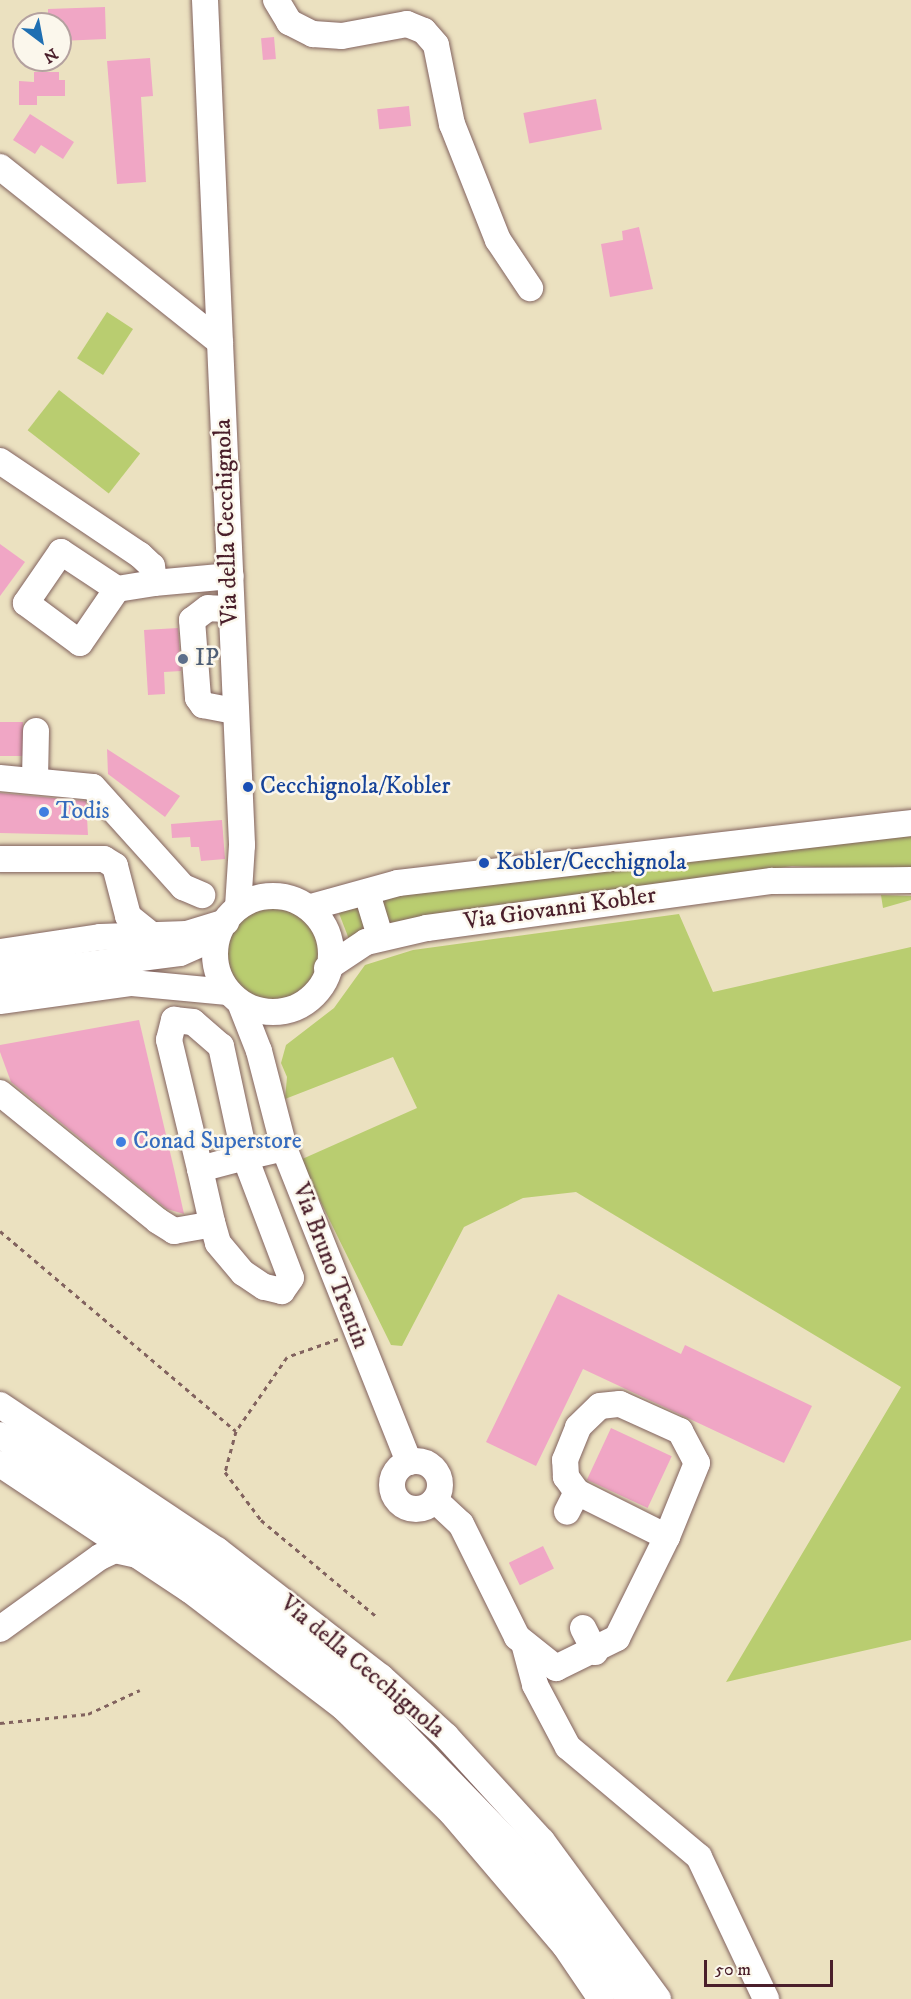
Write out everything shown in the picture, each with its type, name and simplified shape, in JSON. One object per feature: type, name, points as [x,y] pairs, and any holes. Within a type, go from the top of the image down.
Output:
[{"type":"street","name":"Via della Cecchignola","points":[[205,0],[242,845],[229,921]]},
{"type":"street","points":[[276,0],[289,22],[313,34],[342,36],[407,24],[424,32],[436,45],[452,124],[498,240],[530,288]]},
{"type":"street","points":[[0,167],[220,342]]},
{"type":"street","points":[[0,461],[140,555],[152,566],[154,583]]},
{"type":"street","points":[[117,589],[231,576]]},
{"type":"street","points":[[231,609],[208,608],[192,620],[198,698],[203,705],[235,711]]},
{"type":"street","points":[[35,779],[36,731]]},
{"type":"street","points":[[0,778],[87,784],[183,887],[202,895]]},
{"type":"street","points":[[112,811],[115,866],[128,916],[153,946],[230,992],[261,1014],[291,1010]]},
{"type":"street","name":"Via Giovanni Kobler","points":[[311,907],[398,883],[911,823]]},
{"type":"street","name":"Via della Cecchignola","points":[[242,845],[266,882],[281,893]]},
{"type":"street","points":[[0,858],[93,856],[115,866]]},
{"type":"street","name":"Via Giovanni Kobler","points":[[327,968],[380,937],[589,904],[799,878],[911,880]]},
{"type":"street","points":[[0,976],[153,946],[229,921],[281,893],[311,907],[328,934],[327,968],[311,994],[291,1010],[276,1029],[263,1067]]},
{"type":"street","points":[[369,900],[378,929]]},
{"type":"street","points":[[100,937],[128,916]]},
{"type":"street","points":[[229,921],[230,992]]},
{"type":"street","points":[[0,952],[100,937],[153,946]]},
{"type":"street","points":[[0,1001],[34,995],[70,1010],[95,987],[155,982],[230,992]]},
{"type":"street","name":"Via Bruno Trentin","points":[[230,992],[263,1067],[284,1148],[356,1333],[410,1462]]},
{"type":"street","points":[[174,1020],[194,1022],[221,1046],[245,1157],[290,1286],[282,1291],[264,1287],[243,1273],[218,1243],[212,1224],[169,1040],[174,1020]]},
{"type":"street","points":[[0,1093],[158,1221],[174,1231],[212,1224]]},
{"type":"street","points":[[200,1169],[284,1148]]},
{"type":"street","points":[[519,1639],[556,1668],[595,1652],[622,1630],[667,1537],[697,1463],[680,1431],[620,1404],[600,1406],[578,1427],[565,1460],[566,1478],[572,1502],[667,1537]]},
{"type":"street","name":"Via della Cecchignola","points":[[0,1405],[217,1551],[381,1677],[446,1736],[542,1841],[658,1999]]},
{"type":"street","name":"Via della Cecchignola","points":[[0,1435],[204,1570],[366,1695],[520,1854],[630,1999]]},
{"type":"street","points":[[410,1462],[436,1472],[440,1491],[435,1500],[408,1508],[394,1494],[395,1475],[410,1462]]},
{"type":"street","name":"Via della Cecchignola","points":[[0,1464],[271,1650],[351,1715],[451,1812],[565,1947],[601,1999]]},
{"type":"street","points":[[435,1500],[461,1524],[519,1639],[535,1685],[568,1747],[699,1857],[766,1999]]},
{"type":"street","points":[[68,1580],[91,1549],[93,1535],[83,1520]]},
{"type":"street","points":[[0,1629],[68,1580],[115,1550],[136,1556]]},
{"type":"street","points":[[583,1628],[595,1652]]},
{"type":"path","points":[[0,1231],[236,1431]]},
{"type":"path","points":[[356,1333],[287,1357],[236,1431],[225,1472],[238,1497],[376,1616]]},
{"type":"path","points":[[0,1723],[88,1714],[140,1690]]},
{"type":"green space","points":[[107,312],[133,329],[103,375],[77,358]]},
{"type":"green space","points":[[59,390],[140,453],[109,494],[28,430]]},
{"type":"green space","points":[[911,834],[911,871],[792,866],[382,927],[373,899]]},
{"type":"green space","points":[[881,895],[911,896],[911,900],[883,908]]},
{"type":"green space","points":[[364,903],[374,929],[349,939],[339,913]]},
{"type":"green space","points":[[274,908],[292,911],[307,921],[317,936],[320,954],[317,972],[307,987],[292,997],[274,1000],[256,997],[241,987],[231,972],[228,954],[231,936],[241,921],[256,911]]},
{"type":"green space","points":[[679,914],[713,992],[911,947],[911,1640],[726,1682],[901,1387],[576,1192],[523,1198],[464,1227],[402,1346],[391,1345],[300,1160],[417,1108],[393,1057],[285,1099],[287,1077],[281,1063],[286,1045],[334,1008],[365,965],[413,950]]},
{"type":"building","points":[[105,7],[106,39],[72,40],[72,12],[48,12],[48,9]]},
{"type":"building","points":[[274,37],[276,59],[263,60],[261,38]]},
{"type":"building","points":[[150,58],[153,96],[141,97],[146,182],[117,184],[107,61]]},
{"type":"building","points":[[34,72],[59,72],[59,80],[65,80],[65,96],[37,96],[37,105],[19,105],[19,81],[34,82]]},
{"type":"building","points":[[596,99],[602,129],[529,144],[523,113]]},
{"type":"building","points":[[409,106],[411,126],[379,129],[377,109]]},
{"type":"building","points":[[30,114],[74,142],[63,159],[41,145],[35,154],[13,140]]},
{"type":"building","points":[[639,227],[653,289],[610,297],[601,244],[623,240],[622,231]]},
{"type":"building","points":[[0,544],[25,562],[0,596]]},
{"type":"building","points":[[178,628],[181,671],[164,672],[165,694],[148,695],[144,630]]},
{"type":"building","points":[[0,722],[23,722],[23,756],[0,756]]},
{"type":"building","points":[[107,749],[180,796],[165,817],[108,774]]},
{"type":"building","name":"Todis","points":[[0,793],[86,801],[88,835],[0,833]]},
{"type":"building","points":[[222,820],[225,859],[201,861],[199,847],[191,847],[190,837],[172,838],[171,824]]},
{"type":"building","name":"Conad Superstore","points":[[139,1020],[184,1214],[167,1209],[11,1082],[0,1052],[0,1045]]},
{"type":"building","points":[[558,1294],[681,1354],[685,1345],[812,1406],[784,1463],[583,1369],[536,1466],[486,1442]]},
{"type":"building","points":[[611,1428],[672,1456],[648,1508],[587,1480]]},
{"type":"building","points":[[543,1546],[554,1568],[520,1585],[509,1563]]},
{"type":"place","name":"IP","points":[[183,659]]},
{"type":"place","name":"Cecchignola/Kobler","points":[[248,787]]},
{"type":"place","name":"Todis","points":[[44,812]]},
{"type":"place","name":"Kobler/Cecchignola","points":[[484,863]]},
{"type":"place","name":"Conad Superstore","points":[[121,1142]]}]
